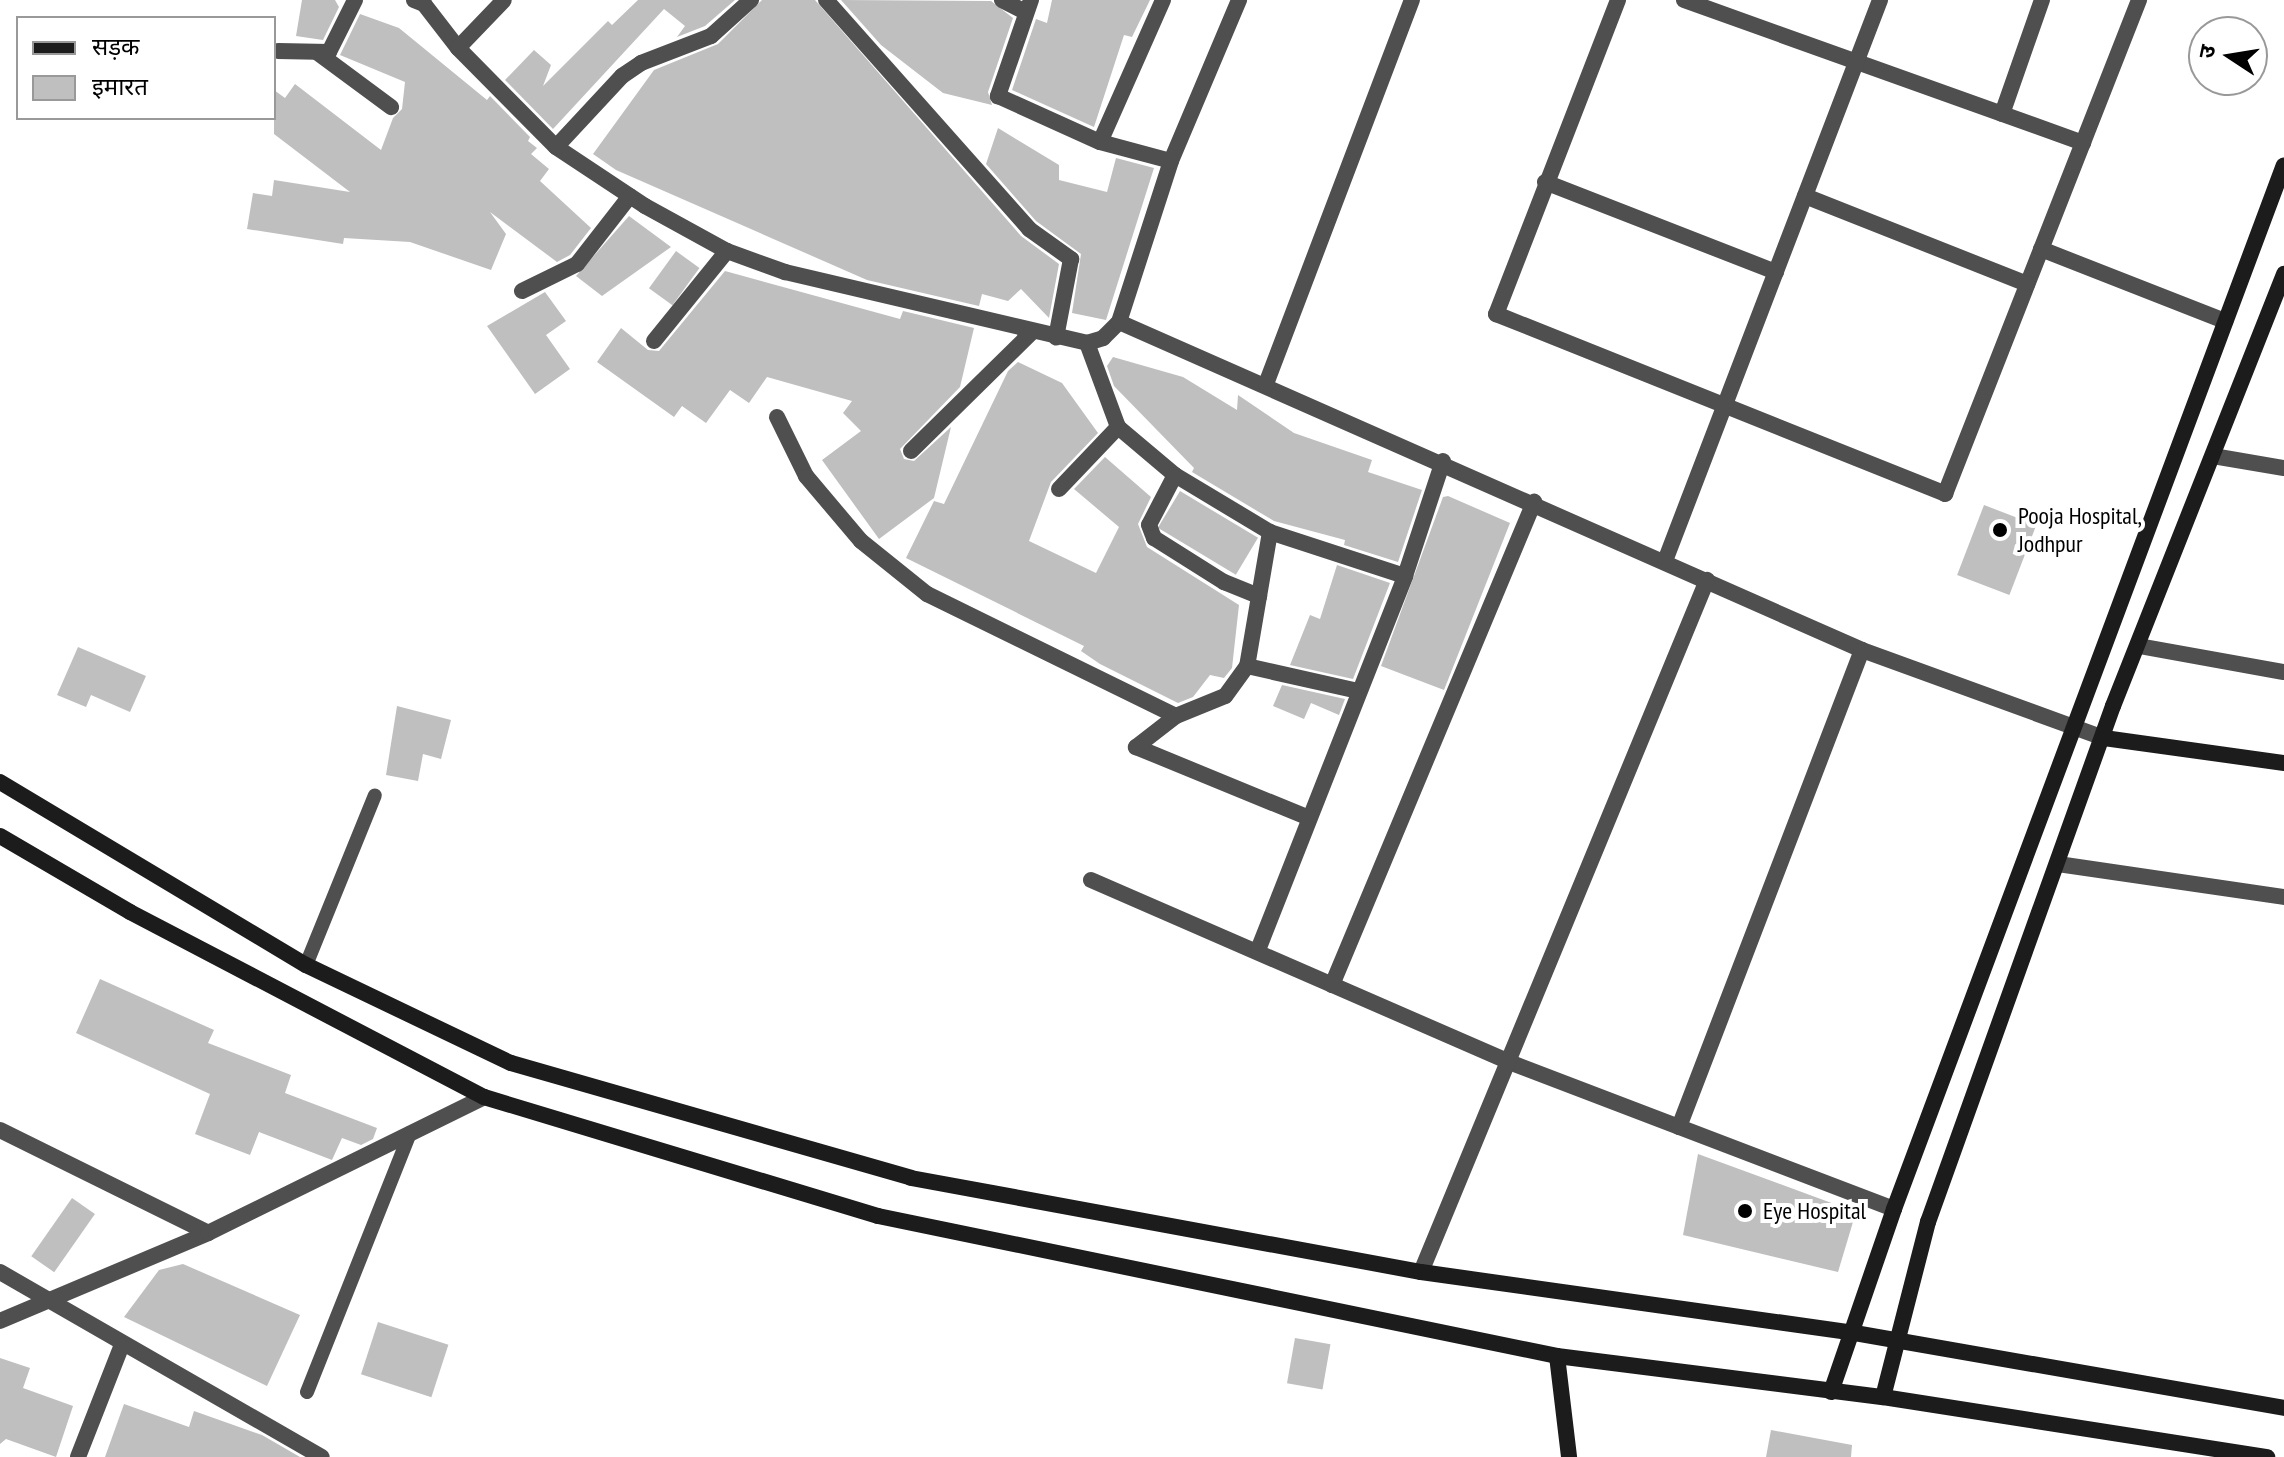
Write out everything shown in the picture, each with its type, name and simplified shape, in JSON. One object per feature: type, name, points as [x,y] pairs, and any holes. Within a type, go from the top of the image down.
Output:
[{"type":"main road","points":[[1831,1392],[1849,1332],[1894,1209],[2284,165]]},
{"type":"main road","points":[[1883,1397],[1928,1222],[2104,738],[2284,274]]},
{"type":"main road","points":[[2104,738],[2284,763]]},
{"type":"main road","points":[[0,782],[306,965],[511,1063],[911,1178],[1421,1272],[1849,1332],[2284,1408]]},
{"type":"main road","points":[[0,836],[143,919],[484,1097],[878,1216],[1557,1356],[1883,1397],[2267,1457]]},
{"type":"main road","points":[[1557,1356],[1566,1453]]},
{"type":"street","points":[[278,51],[318,53],[336,46],[355,0]]},
{"type":"street","points":[[414,0],[436,17],[458,48],[556,147],[630,196],[727,251],[785,272],[1087,343],[1103,338],[1119,322],[1171,161],[1239,0]]},
{"type":"street","points":[[458,48],[504,0]]},
{"type":"street","points":[[556,147],[622,76],[641,63],[711,36],[751,0]]},
{"type":"street","points":[[826,0],[1029,229],[1071,259],[1056,338]]},
{"type":"street","points":[[1002,0],[1028,6],[998,96],[1100,142],[1171,161]]},
{"type":"street","points":[[1100,142],[1163,0]]},
{"type":"street","points":[[1266,384],[1412,0]]},
{"type":"street","points":[[1618,0],[1496,314],[1726,402],[1945,494],[2139,0]]},
{"type":"street","points":[[1684,0],[2083,143]]},
{"type":"street","points":[[1665,561],[1880,0]]},
{"type":"street","points":[[2002,114],[2042,0]]},
{"type":"street","points":[[318,53],[391,107]]},
{"type":"street","points":[[1545,182],[1776,272]]},
{"type":"street","points":[[522,291],[577,264],[630,196]]},
{"type":"street","points":[[1805,196],[2027,284]]},
{"type":"street","points":[[2041,249],[2225,321]]},
{"type":"street","points":[[654,341],[727,251]]},
{"type":"street","points":[[1119,322],[1443,461],[1862,650],[2071,730],[2104,738]]},
{"type":"street","points":[[911,451],[1032,332]]},
{"type":"street","points":[[1087,343],[1118,427],[1175,475],[1270,532],[1405,576]]},
{"type":"street","points":[[777,417],[806,476],[861,541],[927,594],[1176,716]]},
{"type":"street","points":[[1059,489],[1118,427]]},
{"type":"street","points":[[2213,456],[2284,468]]},
{"type":"street","points":[[1258,950],[1307,817],[1405,576],[1443,461]]},
{"type":"street","points":[[1175,475],[1149,525],[1154,538],[1224,582],[1259,596]]},
{"type":"street","points":[[1332,985],[1534,502]]},
{"type":"street","points":[[1270,532],[1247,666],[1225,696],[1176,716],[1136,747],[1307,817]]},
{"type":"street","points":[[1421,1272],[1707,580]]},
{"type":"street","points":[[2139,646],[2284,672]]},
{"type":"street","points":[[1679,1127],[1862,650]]},
{"type":"street","points":[[1247,666],[1358,691]]},
{"type":"street","points":[[2058,864],[2284,897]]},
{"type":"street","points":[[1091,880],[1258,950],[1509,1062],[1894,1209]]},
{"type":"street","points":[[0,1321],[208,1233],[484,1097]]},
{"type":"street","points":[[0,1130],[208,1233]]},
{"type":"street","points":[[0,1272],[55,1299],[122,1345],[294,1450],[322,1457]]},
{"type":"street","points":[[78,1457],[122,1345]]},
{"type":"lane","points":[[306,965],[375,795]]},
{"type":"lane","points":[[307,1392],[410,1133]]},
{"type":"building","points":[[302,0],[335,0],[339,7],[323,40],[296,36]]},
{"type":"building","points":[[638,0],[735,0],[705,26],[677,37],[685,26],[664,9],[553,129],[505,80],[534,50],[551,65],[543,86],[608,21],[612,25]]},
{"type":"building","points":[[762,0],[815,0],[1021,236],[1059,264],[1049,318],[1021,289],[1008,301],[982,294],[979,306],[867,280],[616,170],[593,154],[654,70],[718,44]]},
{"type":"building","points":[[841,0],[991,1],[1013,18],[988,92],[992,105],[943,93],[881,45]]},
{"type":"building","points":[[1052,0],[1150,0],[1132,37],[1124,35],[1094,127],[1012,90],[1036,19],[1047,23]]},
{"type":"building","points":[[360,14],[399,28],[487,100],[490,96],[530,137],[528,141],[537,148],[531,154],[549,169],[540,181],[591,228],[570,255],[557,262],[490,212],[506,234],[491,270],[410,242],[344,238],[343,244],[247,229],[253,193],[272,196],[274,180],[350,192],[274,134],[276,91],[285,98],[295,84],[381,150],[393,118],[402,109],[405,82],[340,55]]},
{"type":"building","points":[[998,128],[1059,165],[1059,180],[1107,192],[1116,158],[1154,168],[1106,320],[1072,313],[1081,254],[1036,221],[986,164]]},
{"type":"building","points":[[629,216],[671,247],[602,296],[576,276]]},
{"type":"building","points":[[676,251],[699,268],[672,305],[649,288]]},
{"type":"building","points":[[725,271],[900,319],[903,311],[974,328],[960,387],[900,449],[904,459],[914,461],[951,427],[934,498],[879,539],[822,460],[861,431],[843,413],[852,401],[767,377],[749,403],[730,390],[706,423],[682,406],[674,417],[597,362],[621,328],[648,350],[659,351]]},
{"type":"building","points":[[545,292],[566,321],[546,335],[570,369],[535,394],[487,326]]},
{"type":"building","points":[[1113,357],[1183,377],[1237,410],[1238,395],[1294,433],[1372,460],[1368,472],[1422,490],[1398,562],[1344,545],[1345,540],[1274,521],[1192,472],[1194,468],[1114,386],[1107,366]]},
{"type":"building","points":[[1018,362],[1062,383],[1098,433],[1051,482],[1029,541],[1096,573],[1119,527],[1074,489],[1105,457],[1151,497],[1138,524],[1147,547],[1239,605],[1232,668],[1224,678],[1210,675],[1193,697],[1178,703],[1100,664],[1081,651],[1084,646],[906,558],[934,501],[944,504],[1008,371]]},
{"type":"building","points":[[1180,491],[1258,538],[1236,575],[1158,528]]},
{"type":"building","points":[[1448,496],[1510,523],[1444,690],[1381,666],[1443,497]]},
{"type":"building","points":[[1984,505],[2036,525],[2009,595],[1957,575]]},
{"type":"building","points":[[1337,565],[1390,583],[1353,679],[1290,665],[1310,615],[1320,619]]},
{"type":"building","points":[[78,647],[146,676],[130,712],[91,695],[86,707],[57,695]]},
{"type":"building","points":[[1282,685],[1345,699],[1339,715],[1311,703],[1304,719],[1273,706]]},
{"type":"building","points":[[397,706],[451,720],[441,759],[423,754],[418,781],[386,775]]},
{"type":"building","points":[[100,979],[214,1030],[208,1043],[291,1075],[285,1093],[377,1128],[373,1139],[361,1145],[342,1138],[332,1160],[259,1132],[250,1155],[195,1134],[210,1094],[76,1033]]},
{"type":"building","points":[[1698,1154],[1856,1212],[1838,1272],[1683,1235]]},
{"type":"building","points":[[72,1198],[95,1214],[54,1272],[31,1256]]},
{"type":"building","points":[[183,1264],[300,1315],[267,1386],[124,1317],[159,1270]]},
{"type":"building","points":[[378,1322],[448,1345],[431,1397],[361,1374]]},
{"type":"building","points":[[1295,1338],[1330,1344],[1322,1390],[1287,1383]]},
{"type":"building","points":[[0,1358],[30,1368],[23,1388],[73,1406],[56,1457],[6,1439],[0,1444]]},
{"type":"building","points":[[124,1404],[189,1427],[194,1411],[262,1435],[300,1457],[105,1457]]},
{"type":"building","points":[[1771,1430],[1852,1445],[1851,1457],[1766,1457]]},
{"type":"place","name":"Pooja Hospital, Jodhpur","points":[[2000,530]]},
{"type":"place","name":"Eye Hospital","points":[[1745,1211]]}]
